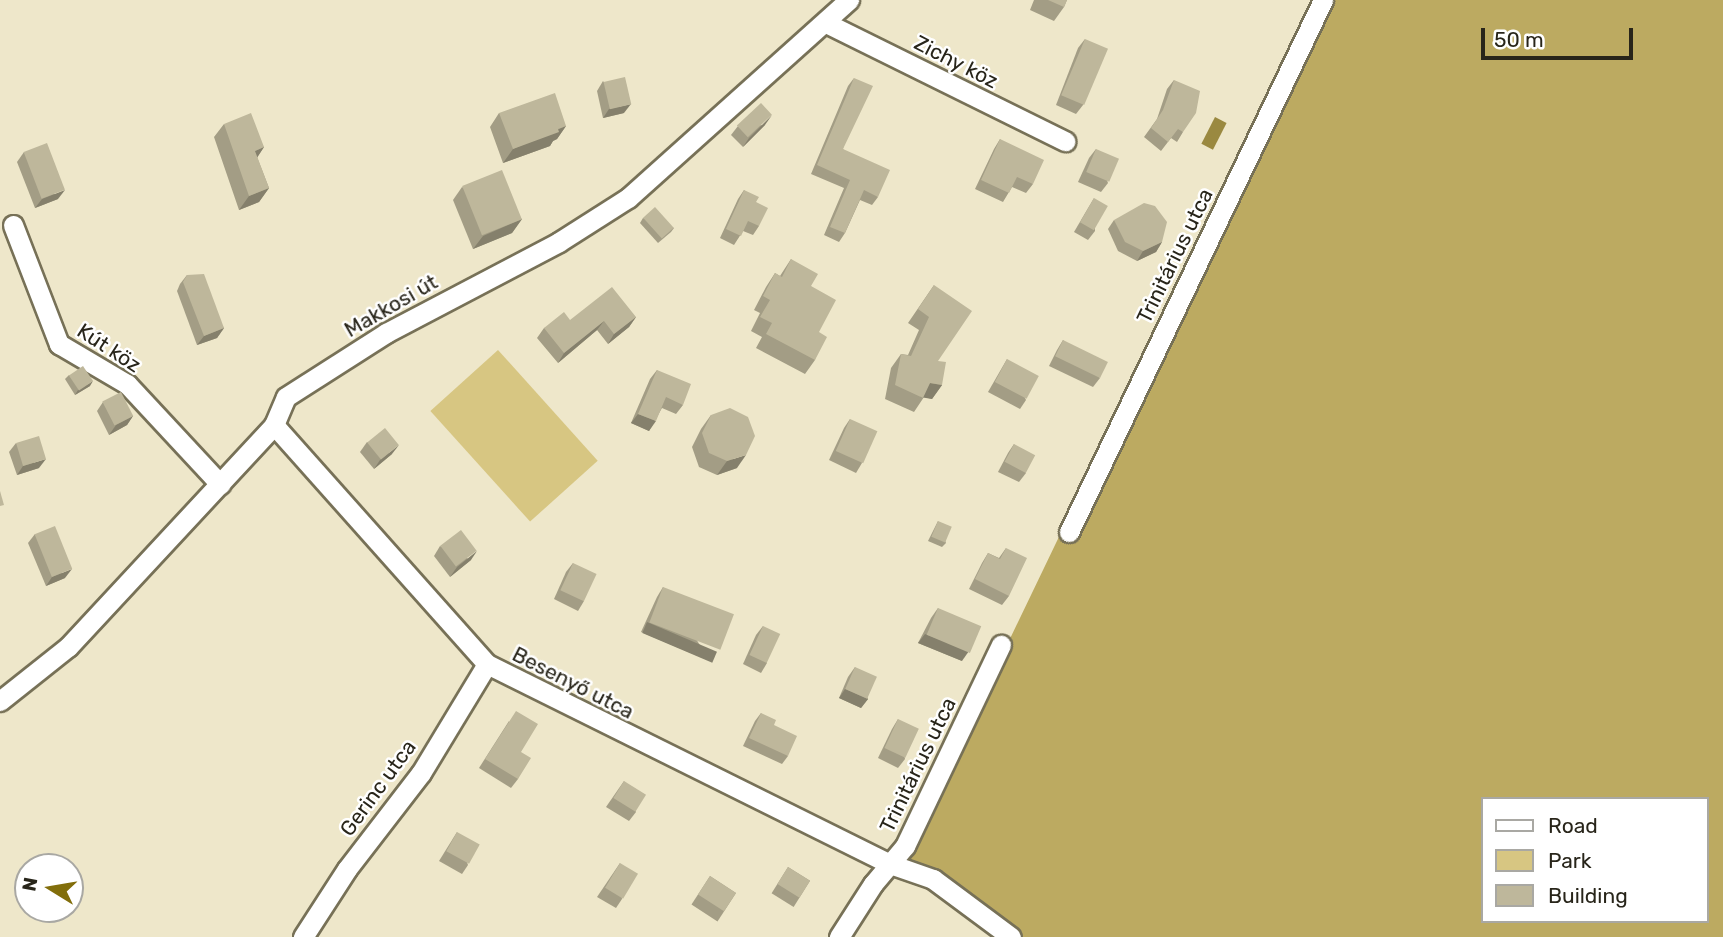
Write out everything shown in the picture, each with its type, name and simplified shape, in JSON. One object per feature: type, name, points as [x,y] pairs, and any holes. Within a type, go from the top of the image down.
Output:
[{"type":"street","name":"Makkosi út","points":[[0,701],[68,647],[274,425],[286,397],[374,340],[559,242],[628,198],[849,0]]},
{"type":"street","name":"Trinitárius utca","points":[[1069,532],[1323,0]]},
{"type":"street","name":"Zichy köz","points":[[826,23],[1065,141]]},
{"type":"street","name":"Kút köz","points":[[13,225],[59,344],[127,384],[220,484]]},
{"type":"street","name":"Besenyő utca","points":[[274,425],[487,664],[890,864],[906,867],[950,888],[1011,937]]},
{"type":"street","name":"Trinitárius utca","points":[[839,937],[912,833],[1001,645]]},
{"type":"street","name":"Gerinc utca","points":[[303,937],[346,869],[421,773],[487,664]]},
{"type":"green space","points":[[498,350],[598,461],[530,522],[430,411]]},
{"type":"shaded area","points":[[1317,0],[1723,0],[1723,937],[1011,937],[890,864],[1006,647]]},
{"type":"shaded area","points":[[1215,117],[1227,123],[1213,150],[1201,144]]},
{"type":"building","points":[[1048,0],[1067,0],[1064,7]]},
{"type":"building","points":[[1085,39],[1108,49],[1084,105],[1061,95]]},
{"type":"building","points":[[625,77],[631,104],[610,109],[604,82]]},
{"type":"building","points":[[854,78],[873,86],[843,149],[890,170],[878,197],[864,190],[845,233],[830,227],[850,180],[817,165]]},
{"type":"building","points":[[1174,80],[1200,91],[1196,113],[1183,132],[1178,129],[1168,142],[1151,128],[1163,110]]},
{"type":"building","points":[[555,93],[566,126],[558,129],[559,132],[513,149],[499,113]]},
{"type":"building","points":[[761,103],[772,115],[748,137],[737,126]]},
{"type":"building","points":[[251,113],[264,147],[255,151],[269,188],[249,196],[224,124]]},
{"type":"building","points":[[1000,139],[1044,160],[1033,184],[1017,177],[1009,193],[981,180]]},
{"type":"building","points":[[47,143],[65,190],[42,199],[24,152]]},
{"type":"building","points":[[1096,149],[1119,159],[1109,182],[1086,172]]},
{"type":"building","points":[[502,170],[522,219],[482,235],[462,186]]},
{"type":"building","points":[[744,190],[759,197],[756,202],[768,208],[759,226],[748,221],[741,236],[726,229]]},
{"type":"building","points":[[1094,198],[1108,206],[1094,230],[1080,222]]},
{"type":"building","points":[[1144,203],[1155,206],[1167,222],[1162,242],[1143,251],[1125,242],[1114,220]]},
{"type":"building","points":[[655,207],[674,228],[662,239],[643,218]]},
{"type":"building","points":[[791,259],[818,274],[811,286],[836,300],[819,332],[827,337],[815,360],[766,334],[772,323],[760,317],[770,300],[763,296],[775,273],[782,277]]},
{"type":"building","points":[[204,274],[224,328],[204,336],[183,282],[187,275]]},
{"type":"building","points":[[934,285],[972,311],[938,361],[946,362],[942,385],[930,383],[923,398],[895,385],[901,354],[911,356],[929,317],[918,309]]},
{"type":"building","points":[[612,287],[636,317],[614,334],[604,321],[564,353],[544,328],[564,312],[570,320]]},
{"type":"building","points":[[1063,340],[1108,362],[1100,378],[1055,356]]},
{"type":"building","points":[[1007,359],[1039,376],[1027,399],[995,382]]},
{"type":"building","points":[[83,366],[93,381],[79,390],[69,376]]},
{"type":"building","points":[[657,370],[691,384],[683,405],[666,397],[656,421],[638,414]]},
{"type":"building","points":[[121,392],[133,416],[115,426],[102,402]]},
{"type":"building","points":[[730,408],[748,417],[755,436],[746,455],[727,461],[709,453],[702,433],[711,415]]},
{"type":"building","points":[[850,419],[877,431],[863,463],[836,451]]},
{"type":"building","points":[[385,428],[399,445],[381,460],[367,442]]},
{"type":"building","points":[[39,436],[46,459],[23,466],[16,443]]},
{"type":"building","points":[[1014,444],[1035,455],[1026,473],[1005,462]]},
{"type":"building","points":[[938,521],[952,527],[945,543],[931,537]]},
{"type":"building","points":[[55,526],[72,569],[52,577],[35,534]]},
{"type":"building","points":[[461,530],[477,551],[456,566],[440,546]]},
{"type":"building","points":[[1006,548],[1027,558],[1009,596],[975,579],[988,553],[1000,559]]},
{"type":"building","points":[[573,563],[597,574],[584,601],[560,590]]},
{"type":"building","points":[[663,587],[734,614],[720,650],[649,622]]},
{"type":"building","points":[[938,608],[981,626],[970,653],[927,635]]},
{"type":"building","points":[[763,626],[780,634],[767,663],[749,655]]},
{"type":"building","points":[[855,667],[877,677],[867,699],[845,689]]},
{"type":"building","points":[[516,711],[538,724],[521,752],[531,758],[518,779],[485,759]]},
{"type":"building","points":[[761,713],[776,720],[774,725],[797,736],[788,756],[749,738]]},
{"type":"building","points":[[898,719],[919,729],[905,758],[884,748]]},
{"type":"building","points":[[624,781],[646,795],[635,812],[613,798]]},
{"type":"building","points":[[457,832],[480,845],[469,864],[446,851]]},
{"type":"building","points":[[620,863],[638,874],[623,899],[605,888]]},
{"type":"building","points":[[788,867],[810,881],[799,898],[777,884]]},
{"type":"building","points":[[710,876],[736,893],[724,911],[698,894]]}]
